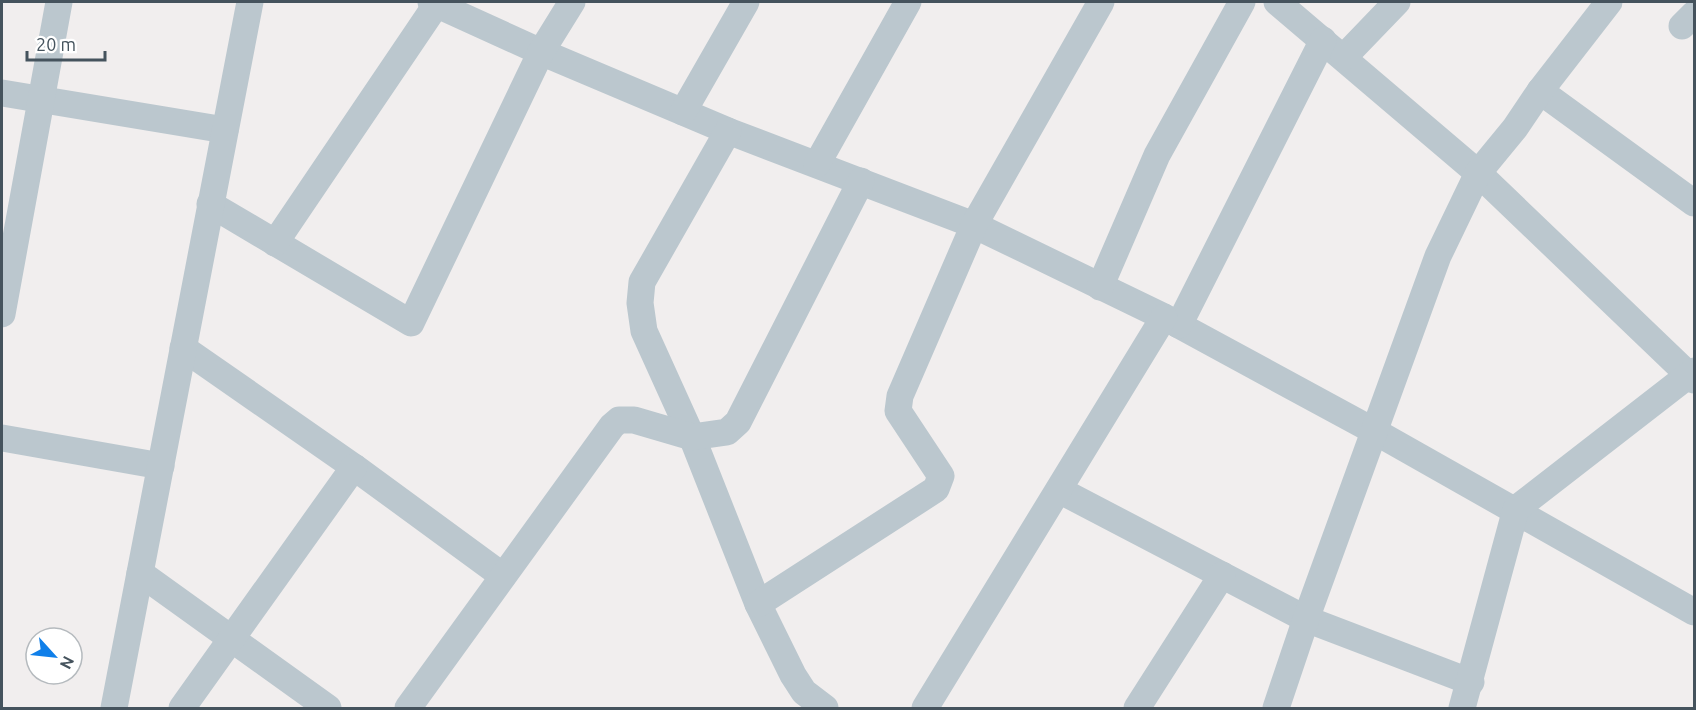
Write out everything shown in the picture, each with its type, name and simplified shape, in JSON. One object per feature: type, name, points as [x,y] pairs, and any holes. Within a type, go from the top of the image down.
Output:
[{"type":"street","points":[[2,314],[59,2]]},
{"type":"street","points":[[114,708],[250,2]]},
{"type":"street","points":[[275,243],[436,2],[541,52],[728,131],[974,225],[1172,321],[1516,510],[1695,612]]},
{"type":"street","points":[[210,204],[411,323],[541,52],[572,2]]},
{"type":"street","points":[[683,112],[746,2]]},
{"type":"street","points":[[817,164],[908,2]]},
{"type":"street","points":[[758,604],[939,485],[941,476],[898,411],[900,396],[974,225],[1101,2]]},
{"type":"street","points":[[1100,287],[1158,155],[1242,2]]},
{"type":"street","points":[[1277,2],[1478,173],[1693,375],[1516,510],[1471,682],[1462,708]]},
{"type":"street","points":[[1344,57],[1397,2]]},
{"type":"street","points":[[1276,708],[1438,256],[1478,173],[1610,2]]},
{"type":"street","points":[[925,708],[1059,490],[1172,321],[1323,40]]},
{"type":"street","points":[[1540,91],[1695,203]]},
{"type":"street","points":[[2,93],[225,130]]},
{"type":"street","points":[[728,131],[642,282],[640,303],[644,331],[692,437],[758,604],[793,675],[804,692],[825,708]]},
{"type":"street","points":[[408,708],[605,435],[619,420],[634,420],[692,437],[727,432],[738,422],[861,181]]},
{"type":"street","points":[[183,348],[354,467],[503,576]]},
{"type":"street","points":[[2,438],[161,466]]},
{"type":"street","points":[[182,708],[354,467]]},
{"type":"street","points":[[1059,490],[1306,619],[1471,682]]},
{"type":"street","points":[[140,573],[328,708]]},
{"type":"street","points":[[1137,708],[1222,575]]}]
